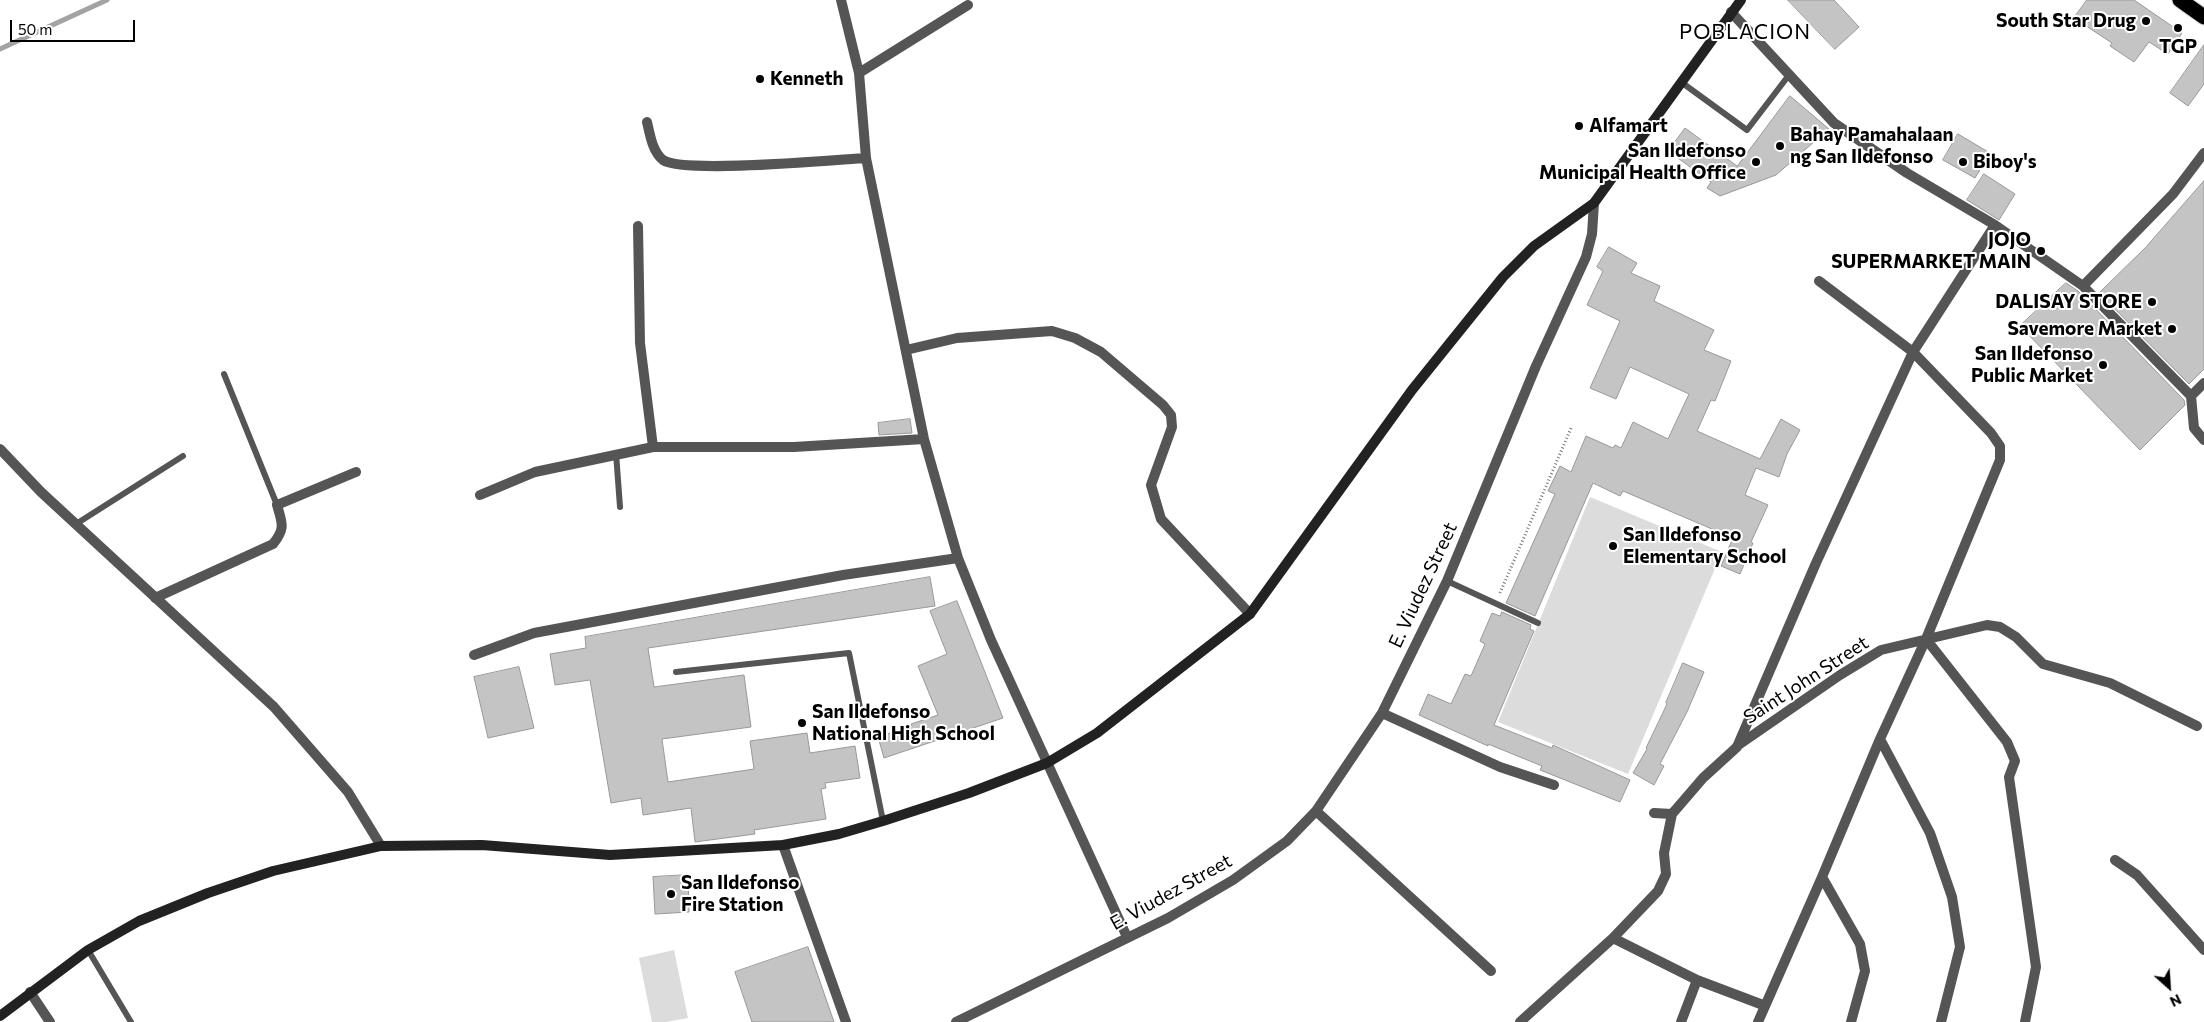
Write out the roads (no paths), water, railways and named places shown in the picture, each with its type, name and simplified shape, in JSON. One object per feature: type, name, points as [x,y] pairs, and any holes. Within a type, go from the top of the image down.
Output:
[{"type":"highway","points":[[2180,0],[2204,17]]},
{"type":"street","points":[[841,0],[859,73],[866,158],[924,440],[958,558],[991,640],[1127,937]]},
{"type":"street","points":[[0,1016],[88,950],[138,921],[273,870],[381,846],[482,845],[610,855],[783,846],[839,834],[883,821],[969,793],[1047,763],[1097,733],[1250,614],[1412,390],[1503,277],[1534,246],[1594,203],[1741,0]]},
{"type":"street","points":[[859,73],[968,5]]},
{"type":"street","points":[[1732,12],[1834,123],[1907,173],[1995,225],[2083,286],[2191,396],[2194,428],[2204,440]]},
{"type":"street","points":[[647,122],[654,148],[663,160],[677,166],[714,166],[866,158]]},
{"type":"street","points":[[2083,286],[2173,194],[2204,153]]},
{"type":"street","name":"E. Viudez Street","points":[[956,1022],[1168,918],[1233,880],[1287,841],[1316,811],[1382,713],[1447,582],[1536,366],[1586,257],[1592,234],[1594,203]]},
{"type":"street","points":[[1520,1022],[1614,938],[1658,891],[1666,874],[1664,853],[1672,814],[1703,778],[1736,747],[1816,563],[1913,352],[1995,225]]},
{"type":"street","points":[[638,226],[640,343],[653,447]]},
{"type":"street","points":[[1758,1022],[1880,739],[1926,639],[2000,460],[2000,446],[1991,433],[1913,352],[1819,281]]},
{"type":"street","points":[[906,350],[957,338],[1052,330],[1075,338],[1101,352],[1163,405],[1171,415],[1172,427],[1151,485],[1161,519],[1250,614]]},
{"type":"street","points":[[2191,396],[2204,383]]},
{"type":"street","points":[[480,495],[535,472],[616,453],[653,447],[794,446],[924,440]]},
{"type":"street","points":[[0,449],[76,524],[274,707],[348,792],[381,846]]},
{"type":"street","points":[[155,598],[273,544],[280,535],[283,525],[277,505],[356,472]]},
{"type":"street","points":[[474,656],[534,633],[844,575],[958,558]]},
{"type":"street","name":"Saint John Street","points":[[1736,747],[1840,675],[1880,650],[1987,624],[2000,626],[2016,637],[2043,664],[2110,683],[2197,726]]},
{"type":"street","points":[[1926,639],[2007,742],[2015,761],[2010,777],[2036,967],[2025,1022]]},
{"type":"street","points":[[1382,713],[1500,767],[1554,785]]},
{"type":"street","points":[[1880,739],[1930,833],[1952,897],[1960,947],[1942,1022]]},
{"type":"street","points":[[1316,811],[1491,971]]},
{"type":"street","points":[[1654,813],[1672,814]]},
{"type":"street","points":[[783,846],[846,1022]]},
{"type":"street","points":[[2116,860],[2137,875],[2204,950]]},
{"type":"street","points":[[1822,877],[1860,944],[1866,970],[1851,1022]]},
{"type":"street","points":[[1614,938],[1697,980],[1764,1006]]},
{"type":"street","points":[[1681,1022],[1697,980]]},
{"type":"street","points":[[30,992],[50,1022]]},
{"type":"lane","points":[[1681,82],[1747,130],[1789,75]]},
{"type":"lane","points":[[224,374],[277,505]]},
{"type":"lane","points":[[616,453],[620,507]]},
{"type":"lane","points":[[76,524],[183,456]]},
{"type":"lane","points":[[1447,582],[1538,623]]},
{"type":"lane","points":[[676,672],[849,653],[883,821]]},
{"type":"lane","points":[[88,950],[131,1022]]},
{"type":"waterway","points":[[0,49],[107,0]]},
{"type":"place","name":"South Star Drug","points":[[2146,21]]},
{"type":"place","name":"TGP","points":[[2178,28]]},
{"type":"place","name":"Kenneth","points":[[760,79]]},
{"type":"place","name":"Alfamart","points":[[1579,126]]},
{"type":"place","name":"Bahay Pamahalaan ng San Ildefonso","points":[[1780,146]]},
{"type":"place","name":"San Ildefonso Municipal Health Office","points":[[1756,162]]},
{"type":"place","name":"Biboy's","points":[[1963,162]]},
{"type":"place","name":"JOJO SUPERMARKET MAIN","points":[[2041,251]]},
{"type":"place","name":"DALISAY STORE","points":[[2152,302]]},
{"type":"place","name":"Savemore Market","points":[[2172,329]]},
{"type":"place","name":"San Ildefonso Public Market","points":[[2103,365]]},
{"type":"place","name":"San Ildefonso Elementary School","points":[[1613,546]]},
{"type":"place","name":"San Ildefonso National High School","points":[[802,723]]},
{"type":"place","name":"San Ildefonso Fire Station","points":[[671,894]]},
{"type":"district","name":"POBLACION","points":[[1745,32]]}]
